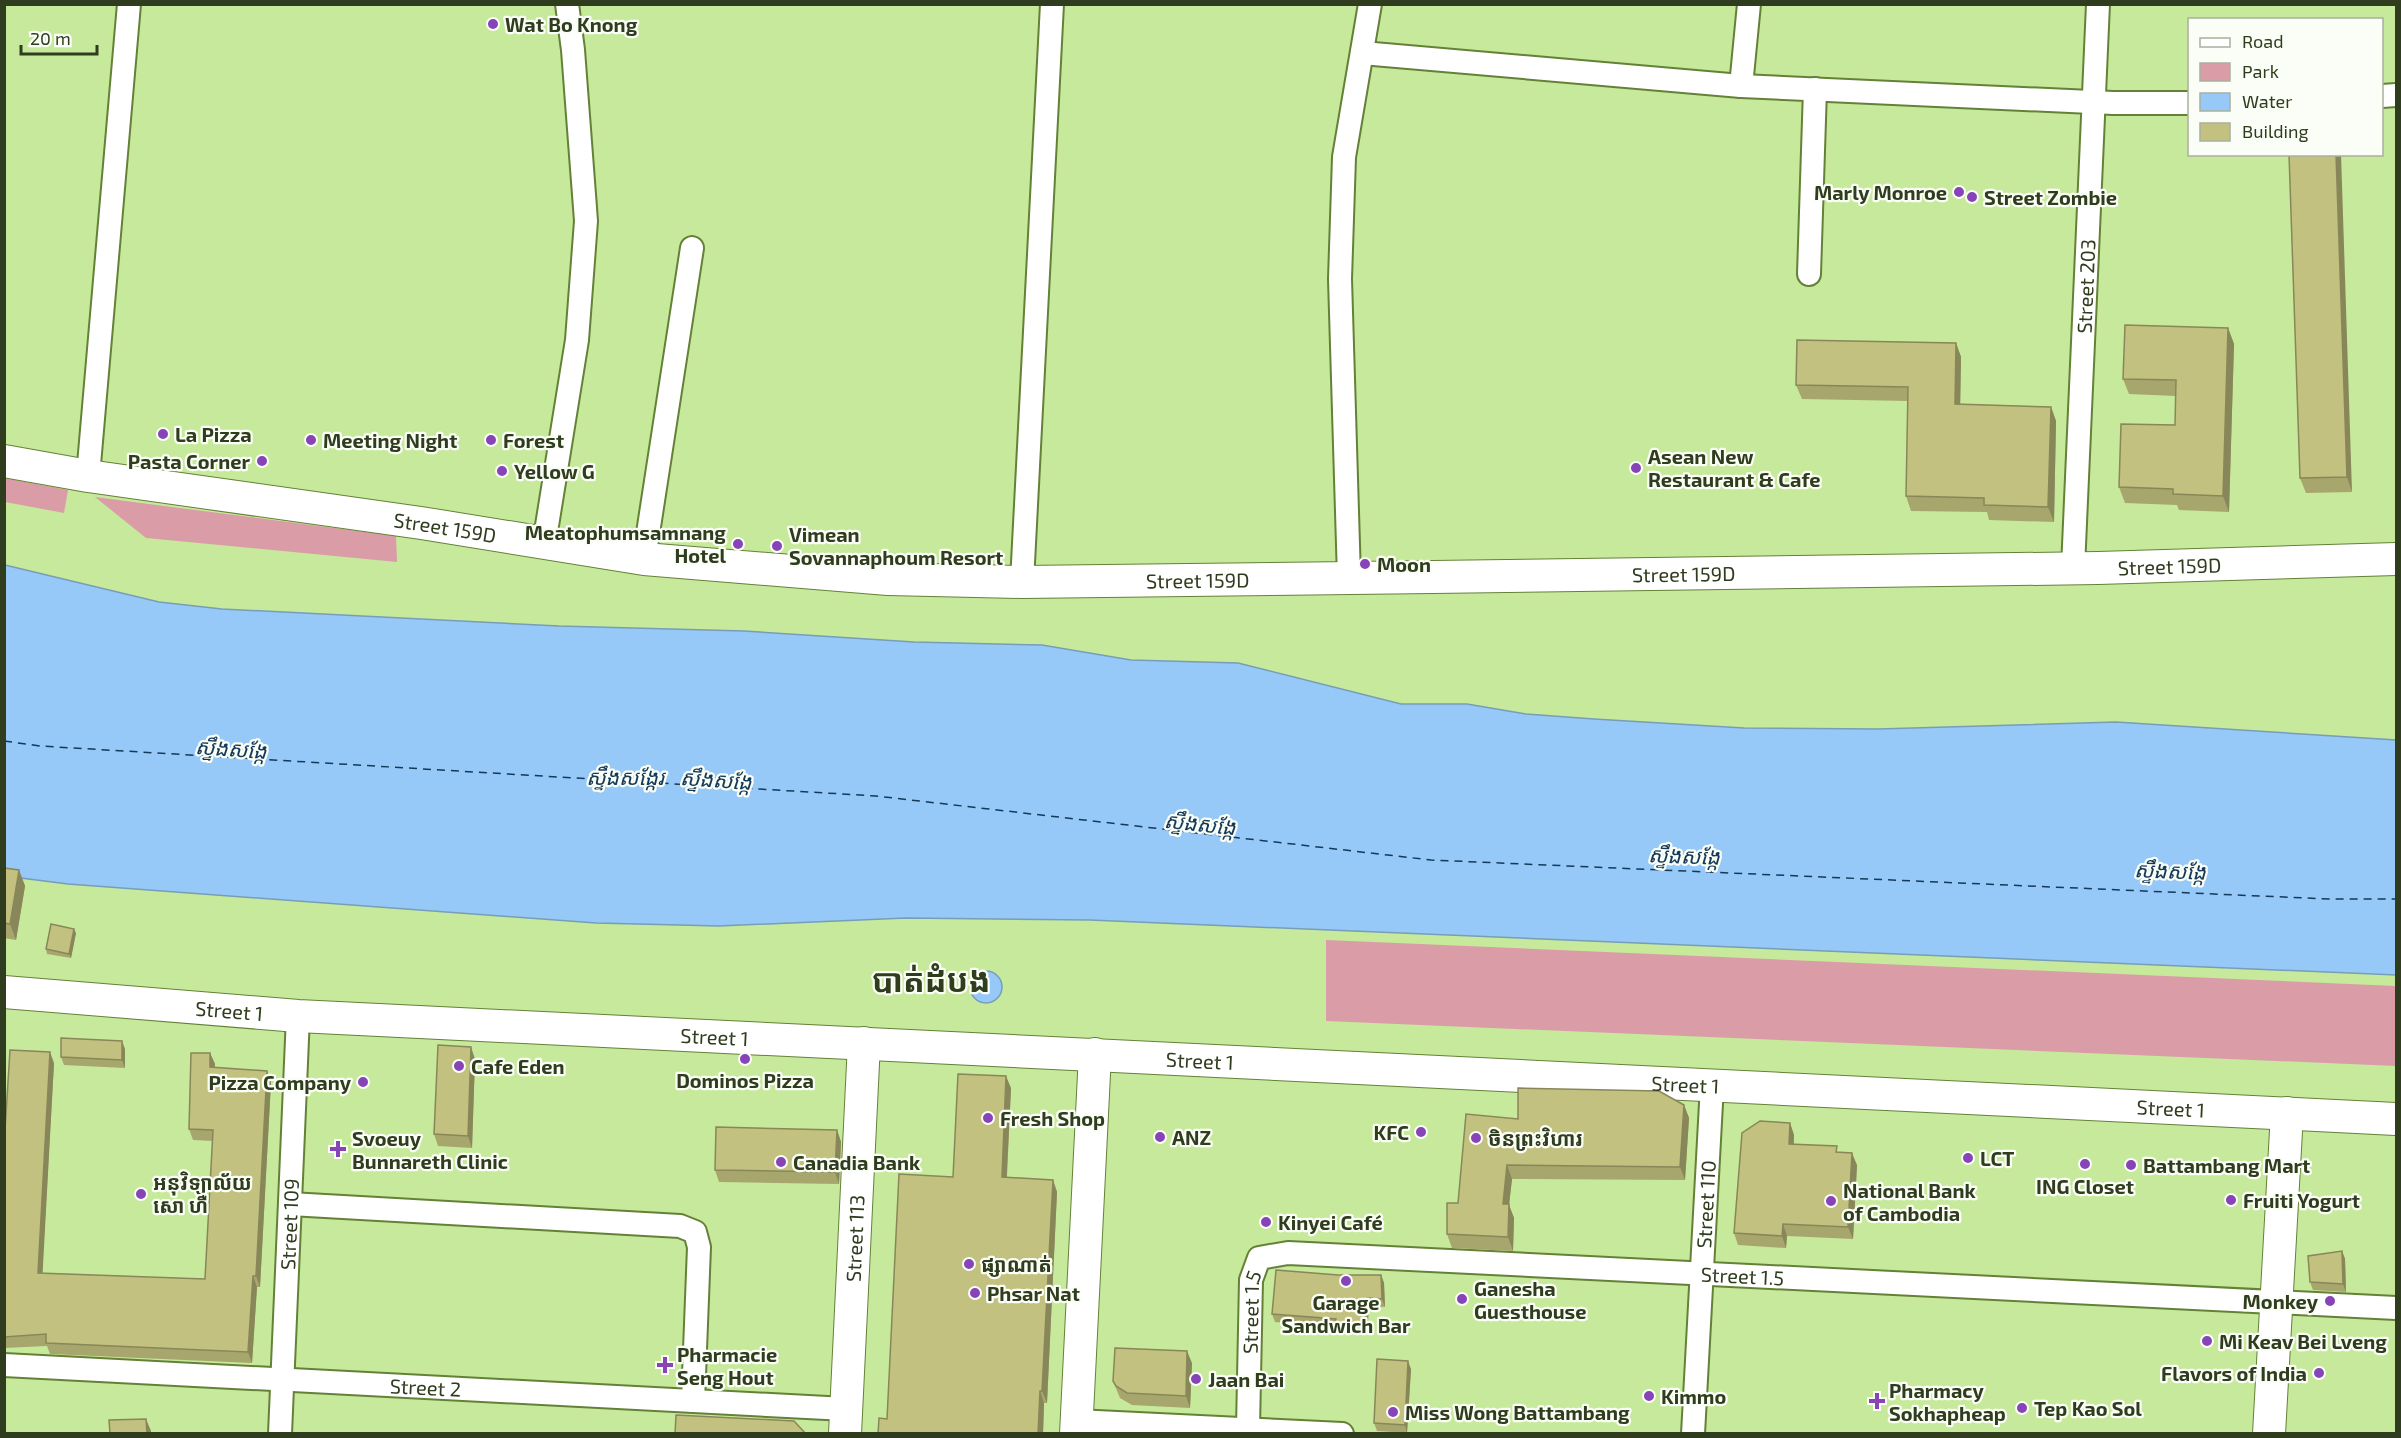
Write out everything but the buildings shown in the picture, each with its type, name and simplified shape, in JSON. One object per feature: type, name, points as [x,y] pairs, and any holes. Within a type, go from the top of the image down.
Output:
[{"type":"street","points":[[88,476],[129,4]]},
{"type":"street","points":[[544,544],[577,340],[586,221],[573,50],[567,4]]},
{"type":"street","points":[[1022,582],[1052,4]]},
{"type":"street","points":[[1348,578],[1340,279],[1344,157],[1370,4]]},
{"type":"street","points":[[1741,86],[1749,4]]},
{"type":"street","name":"Street 203","points":[[2073,568],[2098,4]]},
{"type":"street","points":[[1362,53],[1741,86],[2093,102],[2188,103]]},
{"type":"street","points":[[1809,274],[1815,89]]},
{"type":"street","points":[[644,558],[692,248]]},
{"type":"street","name":"Street 159D","points":[[4,461],[88,476],[421,523],[644,558],[888,579],[1022,582],[1348,578],[2073,568],[2397,560]]},
{"type":"street","name":"Street 1","points":[[4,992],[298,1016],[2397,1119]]},
{"type":"street","name":"Street 109","points":[[280,1434],[298,1016]]},
{"type":"street","name":"Street 113","points":[[845,1422],[864,1043]]},
{"type":"street","points":[[1095,1054],[1076,1427],[1248,1428],[1342,1434]]},
{"type":"street","name":"Street 110","points":[[1693,1434],[1712,1085]]},
{"type":"street","points":[[2269,1434],[2287,1113]]},
{"type":"street","points":[[290,1204],[680,1226],[694,1232],[699,1247],[693,1401]]},
{"type":"street","name":"Street 1.5","points":[[1248,1428],[1251,1280],[1259,1258],[1288,1253],[2276,1304],[2397,1308]]},
{"type":"street","name":"Street 2","points":[[4,1365],[693,1401],[845,1422]]},
{"type":"green space","points":[[4,478],[68,490],[64,513],[5,502]]},
{"type":"green space","points":[[95,497],[396,536],[397,562],[146,538]]},
{"type":"green space","points":[[1326,940],[2396,986],[2396,1066],[1326,1021]]},
{"type":"water","name":"ស្ទឹងសង្កែរ","points":[[5,565],[159,602],[222,609],[559,626],[744,631],[914,642],[1042,645],[1131,660],[1238,663],[1401,704],[1467,704],[1526,714],[1594,719],[1744,728],[1878,729],[2116,722],[2396,740],[2396,975],[1090,920],[906,918],[719,926],[596,923],[68,884],[5,876]]},
{"type":"water","points":[[986,971],[998,975],[1002,987],[998,999],[986,1003],[974,999],[970,987],[974,975]]},
{"type":"ferry route","points":[[4,741],[40,746],[876,796],[1431,860],[2329,899],[2396,899]]},
{"type":"place","name":"Wat Bo Knong","points":[[493,24]]},
{"type":"place","name":"Marly Monroe","points":[[1959,192]]},
{"type":"place","name":"Street Zombie","points":[[1972,197]]},
{"type":"place","name":"La Pizza","points":[[163,434]]},
{"type":"place","name":"Meeting Night","points":[[311,440]]},
{"type":"place","name":"Forest","points":[[491,440]]},
{"type":"place","name":"Pasta Corner","points":[[262,461]]},
{"type":"place","name":"Asean New Restaurant & Cafe","points":[[1636,468]]},
{"type":"place","name":"Yellow G","points":[[502,471]]},
{"type":"place","name":"Meatophumsamnang Hotel","points":[[738,544]]},
{"type":"place","name":"Vimean Sovannaphoum Resort","points":[[777,546]]},
{"type":"place","name":"Moon","points":[[1365,564]]},
{"type":"place","name":"Dominos Pizza","points":[[745,1059]]},
{"type":"place","name":"Cafe Eden","points":[[459,1066]]},
{"type":"place","name":"Pizza Company","points":[[363,1082]]},
{"type":"place","name":"Fresh Shop","points":[[988,1118]]},
{"type":"place","name":"KFC","points":[[1421,1132]]},
{"type":"place","name":"ANZ","points":[[1160,1137]]},
{"type":"place","name":"ចិនព្រះវិហារ","points":[[1476,1138]]},
{"type":"place","name":"Svoeuy Bunnareth Clinic","points":[[338,1149]]},
{"type":"place","name":"LCT","points":[[1968,1158]]},
{"type":"place","name":"Canadia Bank","points":[[781,1162]]},
{"type":"place","name":"ING Closet","points":[[2085,1164]]},
{"type":"place","name":"Battambang Mart","points":[[2131,1165]]},
{"type":"place","name":"អនុវិទ្យាល័យ សោ ហឺ","points":[[141,1194]]},
{"type":"place","name":"Fruiti Yogurt","points":[[2231,1200]]},
{"type":"place","name":"National Bank of Cambodia","points":[[1831,1201]]},
{"type":"place","name":"Kinyei Café","points":[[1266,1222]]},
{"type":"place","name":"ផ្សាណាត់","points":[[969,1264]]},
{"type":"place","name":"Garage Sandwich Bar","points":[[1346,1281]]},
{"type":"place","name":"Phsar Nat","points":[[975,1293]]},
{"type":"place","name":"Ganesha Guesthouse","points":[[1462,1299]]},
{"type":"place","name":"Monkey","points":[[2330,1301]]},
{"type":"place","name":"Mi Keav Bei Lveng","points":[[2207,1341]]},
{"type":"place","name":"Pharmacie Seng Hout","points":[[665,1365]]},
{"type":"place","name":"Flavors of India","points":[[2319,1373]]},
{"type":"place","name":"Jaan Bai","points":[[1196,1379]]},
{"type":"place","name":"Kimmo","points":[[1649,1396]]},
{"type":"place","name":"Pharmacy Sokhapheap","points":[[1877,1401]]},
{"type":"place","name":"Tep Kao Sol","points":[[2022,1408]]},
{"type":"place","name":"Miss Wong Battambang","points":[[1393,1412]]},
{"type":"district","name":"បាត់ដំបង","points":[[931,979]]},
{"type":"water label","name":"ស្ទឹងសង្កែ","points":[[231,748]]},
{"type":"water label","name":"ស្ទឹងសង្កែ","points":[[716,779]]},
{"type":"water label","name":"ស្ទឹងសង្កែ","points":[[1200,823]]},
{"type":"water label","name":"ស្ទឹងសង្កែ","points":[[1684,855]]},
{"type":"water label","name":"ស្ទឹងសង្កែ","points":[[2170,870]]}]
